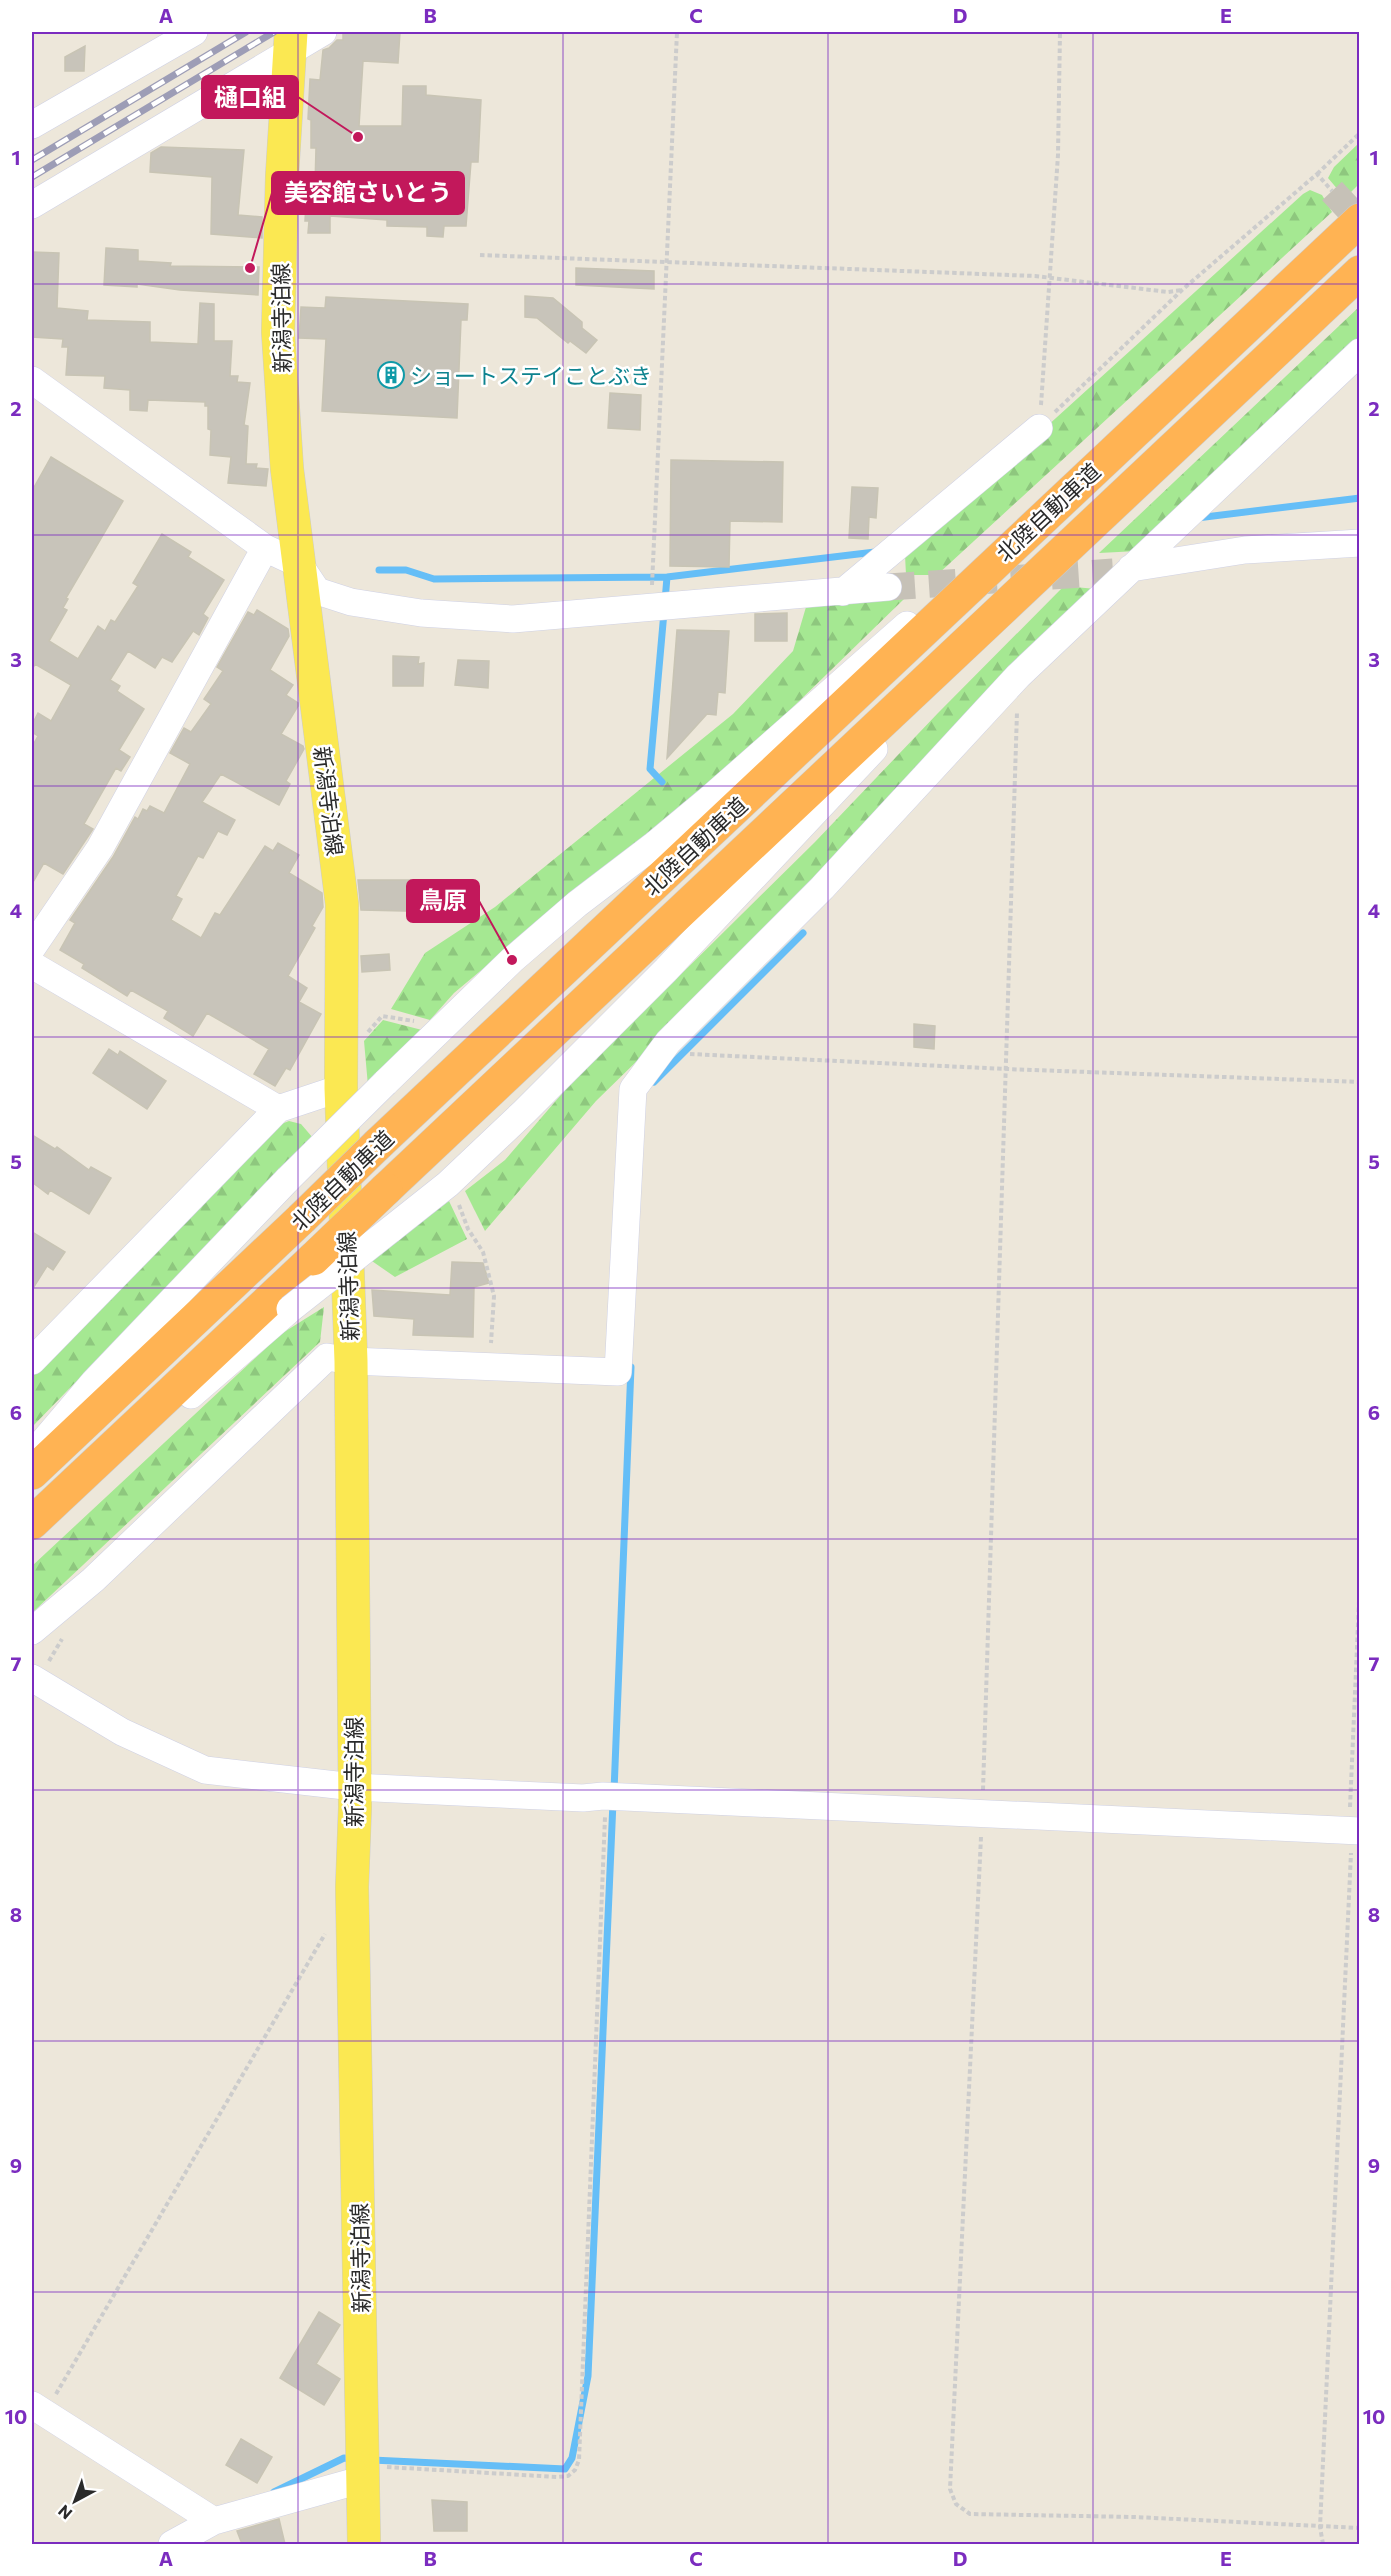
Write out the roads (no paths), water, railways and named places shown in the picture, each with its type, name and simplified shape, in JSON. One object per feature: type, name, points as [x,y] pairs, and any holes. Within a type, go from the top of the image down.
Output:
[{"type":"highway","name":"北陸自動車道","points":[[32,1473],[1359,220]]},
{"type":"highway","name":"北陸自動車道","points":[[32,1523],[1359,272]]},
{"type":"main road","name":"新潟寺泊線","points":[[291,42],[282,176],[278,333],[287,469],[342,904],[341,1088],[351,1361],[354,1788],[352,1887],[364,2544]]},
{"type":"street","points":[[32,125],[194,32]]},
{"type":"street","points":[[32,205],[291,42],[323,32]]},
{"type":"street","points":[[32,1631],[93,1580],[327,1357],[351,1361],[618,1372],[633,1089],[668,1042],[822,888],[1018,676],[1124,569],[1359,352]]},
{"type":"street","points":[[32,380],[265,548],[299,564],[317,591],[351,602],[422,613],[513,619],[888,587]]},
{"type":"street","points":[[843,592],[1039,428]]},
{"type":"street","points":[[32,1455],[94,1382],[288,1179],[512,960],[577,904],[653,846],[713,796],[988,554],[1128,436]]},
{"type":"street","points":[[1124,569],[1245,550],[1359,543]]},
{"type":"street","points":[[32,948],[100,848],[265,548]]},
{"type":"street","points":[[32,1539],[290,1309],[448,1184],[524,1112],[658,978],[1018,595]]},
{"type":"street","points":[[32,964],[278,1109]]},
{"type":"street","points":[[32,1361],[278,1109],[341,1088]]},
{"type":"street","points":[[32,1678],[122,1732],[205,1770],[354,1788],[583,1798],[603,1796],[1355,1831]]},
{"type":"street","points":[[38,2410],[214,2522]]},
{"type":"street","points":[[172,2544],[214,2522],[364,2474]]},
{"type":"waterway","points":[[1197,518],[1360,498]]},
{"type":"waterway","points":[[379,570],[406,570],[434,579],[667,577],[875,552]]},
{"type":"waterway","points":[[665,601],[667,577]]},
{"type":"waterway","points":[[662,782],[650,769],[664,612]]},
{"type":"waterway","points":[[654,1082],[803,933]]},
{"type":"waterway","points":[[614,1791],[631,1367]]},
{"type":"waterway","points":[[372,2460],[565,2469],[572,2458],[588,2376],[613,1802]]},
{"type":"waterway","points":[[274,2492],[344,2458],[355,2459]]},
{"type":"tunnel","points":[[1332,191],[1360,221]]},
{"type":"tunnel","points":[[888,587],[1113,572]]},
{"type":"railway","points":[[32,160],[246,32]]},
{"type":"railway","points":[[32,177],[274,32]]},
{"type":"place","name":"樋口組","points":[[358,137]]},
{"type":"place","name":"美容館さいとう","points":[[250,268]]},
{"type":"place","name":"ショートステイことぶき","points":[[391,375]]},
{"type":"place","name":"鳥原","points":[[512,960]]}]
